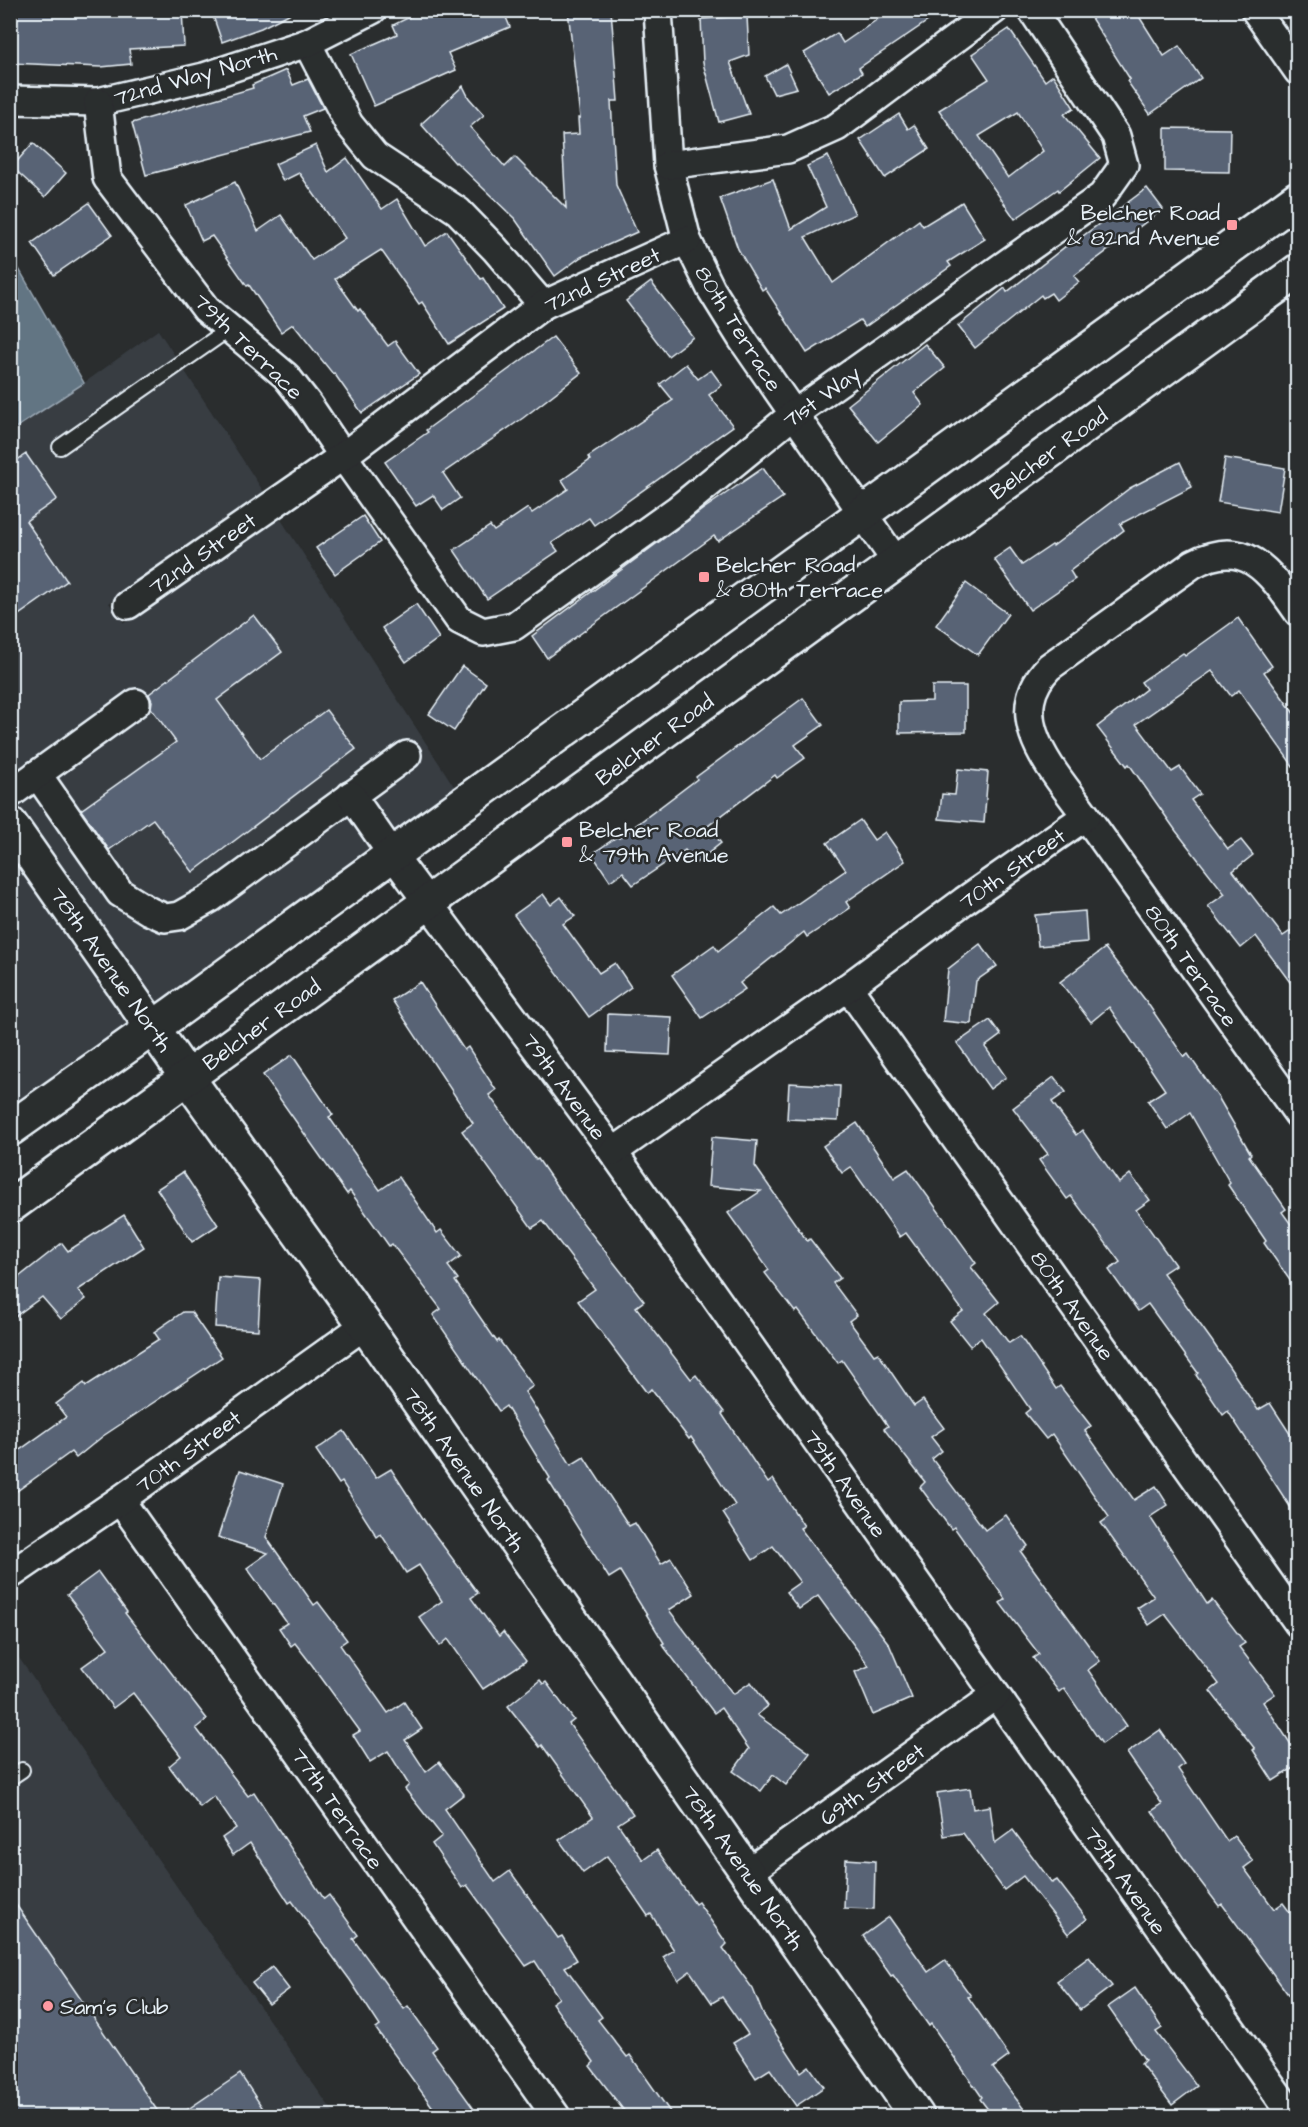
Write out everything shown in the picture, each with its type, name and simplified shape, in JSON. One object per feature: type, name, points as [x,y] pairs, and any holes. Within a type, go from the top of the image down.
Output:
[{"type":"main road","points":[[10,1129],[153,1028],[1298,198]]},
{"type":"main road","name":"Belcher Road","points":[[10,1206],[1298,271]]},
{"type":"main road","name":"78th Avenue North","points":[[10,824],[187,1077],[365,1325],[917,2116]]},
{"type":"street","name":"72nd Way North","points":[[10,100],[98,102],[204,77],[307,43],[372,10]]},
{"type":"street","points":[[658,10],[668,165],[788,149],[837,127],[994,10]]},
{"type":"street","name":"71st Way","points":[[514,626],[678,509],[794,414],[1102,196],[1124,165],[1116,136],[1032,10]]},
{"type":"street","points":[[1255,10],[1298,71]]},
{"type":"street","points":[[307,43],[349,124],[375,156],[458,211],[495,249],[543,305]]},
{"type":"street","name":"79th Terrace","points":[[98,102],[107,178],[206,309],[286,376],[459,620],[483,632],[514,626]]},
{"type":"street","name":"72nd Street","points":[[128,605],[343,456],[543,305],[687,240],[668,165]]},
{"type":"street","name":"80th Terrace","points":[[687,240],[724,311],[897,563]]},
{"type":"street","name":"70th Street","points":[[614,1152],[1086,816],[1041,750],[1031,730],[1031,702],[1041,676],[1054,664],[1193,564],[1217,554],[1243,556],[1254,561],[1271,575],[1298,612]]},
{"type":"street","points":[[10,794],[136,703]]},
{"type":"street","points":[[37,774],[120,893],[165,918],[179,916],[211,898],[407,755]]},
{"type":"street","name":"79th Avenue","points":[[351,795],[392,854],[614,1152],[1293,2116]]},
{"type":"street","name":"80th Terrace","points":[[1086,816],[1298,1114]]},
{"type":"street","name":"80th Avenue","points":[[848,987],[1298,1623]]},
{"type":"street","name":"70th Street","points":[[10,1575],[120,1500],[365,1325]]},
{"type":"street","name":"77th Terrace","points":[[120,1500],[556,2116]]},
{"type":"street","name":"69th Street","points":[[748,1872],[996,1695]]},
{"type":"lane","points":[[60,447],[229,329]]},
{"type":"shaded area","points":[[158,330],[265,494],[109,603],[124,623],[278,515],[457,791],[157,1009],[11,799],[10,431],[84,383]]},
{"type":"shaded area","points":[[10,848],[134,1026],[10,1113]]},
{"type":"shaded area","points":[[10,1645],[311,2081],[336,2116],[11,2116]]},
{"type":"water","points":[[11,262],[19,269],[84,383],[11,431]]},
{"type":"building","points":[[10,10],[182,10],[184,46],[129,49],[131,64],[101,67],[10,63]]},
{"type":"building","points":[[211,10],[297,10],[261,28],[222,42]]},
{"type":"building","points":[[424,10],[503,10],[510,27],[448,53],[456,70],[374,106],[351,54],[397,34],[393,25]]},
{"type":"building","points":[[568,10],[611,10],[618,101],[611,101],[616,185],[637,232],[581,257],[555,276],[515,219],[455,163],[421,124],[463,86],[469,98],[484,115],[470,127],[505,167],[515,157],[566,208],[562,135],[579,134],[578,118],[580,118]]},
{"type":"building","points":[[891,10],[944,10],[859,68],[862,73],[829,93],[804,53],[837,33],[843,43]]},
{"type":"building","points":[[1086,10],[1135,10],[1164,56],[1179,46],[1201,78],[1150,114],[1127,81],[1130,79]]},
{"type":"building","points":[[747,16],[749,55],[730,62],[749,114],[719,122],[703,63],[701,19]]},
{"type":"building","points":[[1009,29],[1045,81],[1053,75],[1074,108],[1064,114],[1100,158],[1059,191],[1058,189],[1015,219],[939,110],[989,79],[972,54]],"holes":[[[1018,112],[1043,151],[1008,178],[979,136]]]},
{"type":"building","points":[[786,64],[797,88],[774,94],[765,76]]},
{"type":"building","points":[[286,70],[293,85],[308,79],[323,108],[303,116],[310,132],[146,175],[132,123],[253,88],[252,85]]},
{"type":"building","points":[[899,114],[908,129],[914,125],[929,149],[885,178],[860,140]]},
{"type":"building","points":[[1165,128],[1230,129],[1229,172],[1165,171]]},
{"type":"building","points":[[33,143],[66,173],[45,197],[12,167]]},
{"type":"building","points":[[316,145],[328,172],[347,158],[382,209],[397,199],[425,246],[447,231],[481,279],[483,278],[503,309],[449,344],[422,302],[419,304],[381,250],[335,279],[358,311],[360,309],[388,346],[395,341],[419,374],[362,413],[334,373],[293,324],[281,332],[212,236],[202,241],[186,205],[235,182],[258,231],[281,215],[312,260],[345,238],[299,173],[283,181],[275,164]]},
{"type":"building","points":[[828,156],[855,214],[805,237],[833,283],[919,220],[923,226],[962,202],[985,239],[948,262],[951,266],[865,327],[860,320],[807,353],[765,288],[762,290],[738,249],[720,198],[773,179],[791,229],[826,207],[807,166]]},
{"type":"building","points":[[1147,188],[1163,209],[1074,276],[1079,282],[1056,300],[1051,293],[1043,298],[1041,295],[975,348],[958,326],[1005,288],[1007,292],[1075,239],[1076,241]]},
{"type":"building","points":[[89,203],[112,235],[54,275],[32,243]]},
{"type":"building","points":[[651,282],[693,337],[668,356],[626,301]]},
{"type":"building","points":[[553,337],[581,373],[523,418],[443,473],[460,498],[443,510],[433,495],[416,506],[385,462]]},
{"type":"building","points":[[925,344],[945,368],[914,393],[923,405],[878,442],[848,405]]},
{"type":"building","points":[[686,364],[698,379],[711,370],[722,385],[709,395],[733,426],[594,525],[589,518],[552,543],[558,551],[487,599],[454,550],[490,526],[494,531],[528,508],[532,513],[568,489],[562,480],[590,460],[588,457],[673,400],[660,384]]},
{"type":"building","points":[[26,454],[57,499],[26,521],[67,581],[10,621],[10,465]]},
{"type":"building","points":[[1225,458],[1285,468],[1278,512],[1218,502]]},
{"type":"building","points":[[1180,462],[1192,487],[1120,524],[1124,530],[1070,571],[1075,579],[1030,610],[994,559],[1010,548],[1022,565],[1053,546],[1130,488]]},
{"type":"building","points":[[763,468],[783,497],[718,541],[714,536],[547,658],[532,636],[702,510]]},
{"type":"building","points":[[363,516],[380,542],[335,574],[316,548]]},
{"type":"building","points":[[966,583],[1008,614],[978,655],[936,625]]},
{"type":"building","points":[[416,604],[439,638],[406,662],[382,628]]},
{"type":"building","points":[[254,615],[282,652],[217,700],[260,759],[326,710],[356,749],[193,872],[153,819],[109,850],[81,810],[176,742],[151,708],[152,701],[149,694]]},
{"type":"building","points":[[1238,618],[1272,666],[1264,672],[1298,719],[1298,773],[1239,690],[1231,696],[1212,671],[1136,724],[1172,772],[1180,767],[1200,794],[1191,800],[1228,849],[1241,840],[1253,855],[1233,871],[1283,936],[1298,926],[1298,993],[1256,936],[1241,948],[1208,906],[1225,894],[1176,831],[1129,764],[1127,766],[1097,727],[1146,689],[1141,682],[1183,653],[1185,656]]},
{"type":"building","points":[[462,666],[486,683],[454,731],[429,714]]},
{"type":"building","points":[[932,686],[966,686],[966,732],[899,733],[899,702],[932,701]]},
{"type":"building","points":[[803,698],[823,725],[795,745],[805,758],[777,778],[775,775],[708,826],[721,843],[696,863],[685,850],[633,885],[623,872],[610,881],[592,854],[618,836],[619,838],[697,779],[696,777]]},
{"type":"building","points":[[958,769],[988,772],[984,823],[939,819],[942,794],[955,795]]},
{"type":"building","points":[[860,820],[874,840],[885,832],[905,861],[846,902],[850,908],[807,937],[804,932],[740,983],[745,989],[702,1018],[672,975],[714,945],[718,951],[774,907],[781,915],[846,870],[827,843]]},
{"type":"building","points":[[543,894],[551,905],[561,897],[575,916],[563,924],[599,973],[615,963],[631,987],[589,1017],[514,915]]},
{"type":"building","points":[[1085,911],[1087,942],[1038,946],[1035,915]]},
{"type":"building","points":[[980,944],[997,966],[976,981],[971,1024],[943,1021],[948,969]]},
{"type":"building","points":[[1105,948],[1146,1001],[1184,1057],[1188,1054],[1218,1097],[1251,1154],[1249,1156],[1286,1209],[1282,1212],[1298,1234],[1298,1292],[1228,1185],[1230,1183],[1190,1113],[1167,1129],[1148,1101],[1165,1090],[1109,1007],[1091,1022],[1060,982]]},
{"type":"building","points":[[420,982],[464,1050],[468,1047],[496,1090],[489,1095],[576,1214],[644,1301],[636,1307],[691,1379],[696,1375],[724,1412],[722,1414],[768,1483],[773,1479],[804,1526],[800,1528],[889,1644],[912,1698],[873,1715],[855,1672],[869,1666],[818,1596],[799,1609],[786,1592],[800,1582],[773,1546],[753,1560],[723,1513],[735,1505],[691,1437],[689,1439],[651,1389],[647,1393],[578,1301],[595,1289],[543,1221],[532,1228],[462,1131],[473,1123],[392,1000]]},
{"type":"building","points":[[608,1014],[672,1017],[670,1055],[607,1052]]},
{"type":"building","points":[[990,1020],[1001,1035],[985,1047],[1006,1077],[990,1089],[957,1043]]},
{"type":"building","points":[[292,1055],[333,1115],[329,1117],[380,1190],[399,1177],[437,1233],[441,1230],[461,1256],[448,1266],[458,1279],[455,1281],[497,1342],[499,1340],[533,1386],[525,1392],[571,1465],[584,1457],[629,1526],[635,1523],[661,1564],[671,1558],[694,1594],[669,1610],[733,1694],[751,1682],[768,1706],[757,1715],[810,1753],[786,1785],[773,1775],[761,1791],[733,1771],[749,1749],[721,1708],[714,1713],[662,1644],[664,1643],[620,1571],[609,1578],[548,1480],[550,1478],[506,1406],[499,1411],[433,1315],[441,1309],[392,1244],[389,1246],[350,1191],[347,1194],[263,1075]]},
{"type":"building","points":[[1054,1077],[1066,1092],[1052,1102],[1076,1135],[1082,1130],[1119,1183],[1130,1174],[1150,1200],[1136,1210],[1175,1265],[1163,1273],[1258,1410],[1270,1403],[1298,1446],[1298,1519],[1228,1411],[1223,1415],[1196,1375],[1198,1373],[1148,1304],[1138,1311],[1109,1270],[1120,1262],[1071,1196],[1067,1199],[1039,1160],[1048,1154],[1013,1108]]},
{"type":"building","points":[[789,1083],[840,1086],[838,1121],[787,1119]]},
{"type":"building","points":[[857,1123],[894,1178],[908,1169],[976,1263],[971,1267],[999,1302],[986,1313],[1009,1343],[1020,1336],[1056,1389],[1060,1386],[1091,1426],[1085,1431],[1134,1500],[1156,1486],[1168,1505],[1150,1517],[1207,1604],[1212,1600],[1245,1643],[1239,1647],[1275,1694],[1263,1702],[1298,1755],[1298,1765],[1273,1781],[1253,1750],[1255,1749],[1210,1691],[1219,1684],[1165,1614],[1149,1625],[1137,1608],[1154,1597],[1101,1523],[1109,1517],[1052,1434],[1046,1439],[1025,1413],[1030,1409],[981,1338],[970,1346],[950,1321],[963,1311],[906,1233],[900,1237],[851,1167],[842,1173],[823,1146]]},
{"type":"building","points":[[712,1137],[757,1141],[755,1166],[807,1241],[810,1239],[840,1278],[833,1283],[857,1315],[849,1321],[874,1355],[878,1353],[914,1406],[923,1400],[944,1428],[931,1437],[942,1451],[932,1459],[985,1530],[1006,1515],[1028,1546],[1021,1552],[1100,1661],[1088,1670],[1127,1726],[1102,1744],[1064,1688],[1059,1692],[1033,1658],[1039,1654],[1000,1603],[1005,1599],[954,1527],[951,1529],[920,1487],[925,1482],[884,1429],[888,1426],[842,1360],[838,1363],[798,1310],[795,1312],[765,1273],[769,1270],[728,1213],[761,1191],[708,1186]]},
{"type":"building","points":[[183,1172],[218,1225],[192,1242],[157,1189]]},
{"type":"building","points":[[124,1215],[144,1247],[78,1290],[86,1299],[61,1319],[42,1297],[10,1320],[10,1284],[62,1243],[68,1251]]},
{"type":"building","points":[[218,1277],[261,1280],[258,1330],[215,1327]]},
{"type":"building","points":[[183,1312],[191,1312],[222,1357],[103,1436],[76,1458],[71,1452],[10,1496],[10,1457],[66,1417],[56,1404],[84,1383],[86,1386],[159,1339],[154,1332]]},
{"type":"building","points":[[344,1431],[376,1478],[391,1469],[426,1523],[478,1593],[471,1598],[499,1636],[503,1632],[526,1661],[483,1689],[448,1639],[440,1646],[419,1617],[442,1601],[419,1565],[406,1573],[381,1534],[377,1537],[342,1482],[339,1484],[316,1450]]},
{"type":"building","points":[[240,1470],[283,1484],[266,1537],[314,1605],[318,1602],[347,1640],[340,1645],[388,1713],[404,1702],[422,1729],[405,1740],[426,1772],[439,1762],[464,1794],[445,1809],[495,1882],[510,1871],[558,1938],[562,1936],[577,1960],[565,1967],[602,2017],[598,2020],[627,2057],[630,2055],[673,2116],[628,2116],[590,2066],[594,2062],[552,2003],[559,1998],[535,1961],[526,1966],[467,1885],[462,1888],[432,1844],[442,1836],[405,1789],[409,1785],[388,1751],[370,1762],[353,1735],[360,1731],[295,1643],[291,1646],[279,1628],[287,1623],[247,1568],[268,1553],[218,1537]]},
{"type":"building","points":[[98,1572],[127,1612],[125,1613],[207,1719],[196,1728],[248,1796],[254,1792],[324,1899],[329,1895],[358,1935],[353,1939],[404,2009],[408,2006],[437,2047],[432,2051],[479,2116],[439,2116],[376,2029],[380,2026],[350,1980],[292,1901],[289,1903],[250,1843],[233,1855],[222,1838],[236,1828],[214,1796],[200,1807],[169,1766],[181,1756],[133,1693],[113,1708],[82,1667],[108,1648],[67,1595]]},
{"type":"building","points":[[540,1680],[543,1684],[546,1682],[574,1720],[569,1724],[633,1814],[618,1824],[643,1860],[657,1850],[695,1904],[698,1902],[727,1944],[723,1948],[753,1989],[763,2014],[801,2072],[809,2066],[824,2087],[796,2106],[770,2069],[756,2078],[733,2043],[748,2034],[722,1997],[712,2003],[690,1971],[678,1980],[663,1957],[674,1950],[651,1914],[648,1916],[607,1856],[583,1873],[559,1840],[593,1817],[542,1745],[540,1747],[508,1706]]},
{"type":"building","points":[[1160,1730],[1184,1764],[1178,1769],[1227,1841],[1234,1836],[1253,1861],[1244,1868],[1274,1909],[1283,1903],[1298,1923],[1298,2008],[1222,1904],[1219,1906],[1191,1869],[1152,1811],[1162,1804],[1127,1753]]},
{"type":"building","points":[[970,1788],[973,1809],[990,1806],[995,1843],[1013,1830],[1052,1883],[1057,1880],[1087,1919],[1068,1934],[1023,1876],[1004,1890],[963,1833],[944,1836],[937,1793]]},
{"type":"building","points":[[846,1859],[875,1861],[874,1909],[844,1908]]},
{"type":"building","name":"Sam's Club","points":[[10,1896],[161,2116],[10,2116]]},
{"type":"building","points":[[889,1917],[928,1972],[945,1960],[971,1996],[968,1997],[1009,2056],[993,2068],[1029,2116],[993,2116],[931,2024],[929,2026],[893,1975],[891,1976],[863,1936]]},
{"type":"building","points":[[1089,1957],[1112,1986],[1080,2010],[1057,1981]]},
{"type":"building","points":[[272,1967],[289,1989],[269,2004],[252,1983]]},
{"type":"building","points":[[1135,1988],[1162,2028],[1156,2032],[1197,2086],[1172,2105],[1141,2064],[1145,2060],[1108,2007]]},
{"type":"building","points":[[240,2074],[268,2116],[178,2116]]},
{"type":"place","name":"Belcher Road & 82nd Avenue","points":[[1232,225]]},
{"type":"place","name":"Belcher Road & 80th Terrace","points":[[704,577]]},
{"type":"place","name":"Belcher Road & 79th Avenue","points":[[567,842]]},
{"type":"place","name":"Sam's Club","points":[[48,2006]]}]
